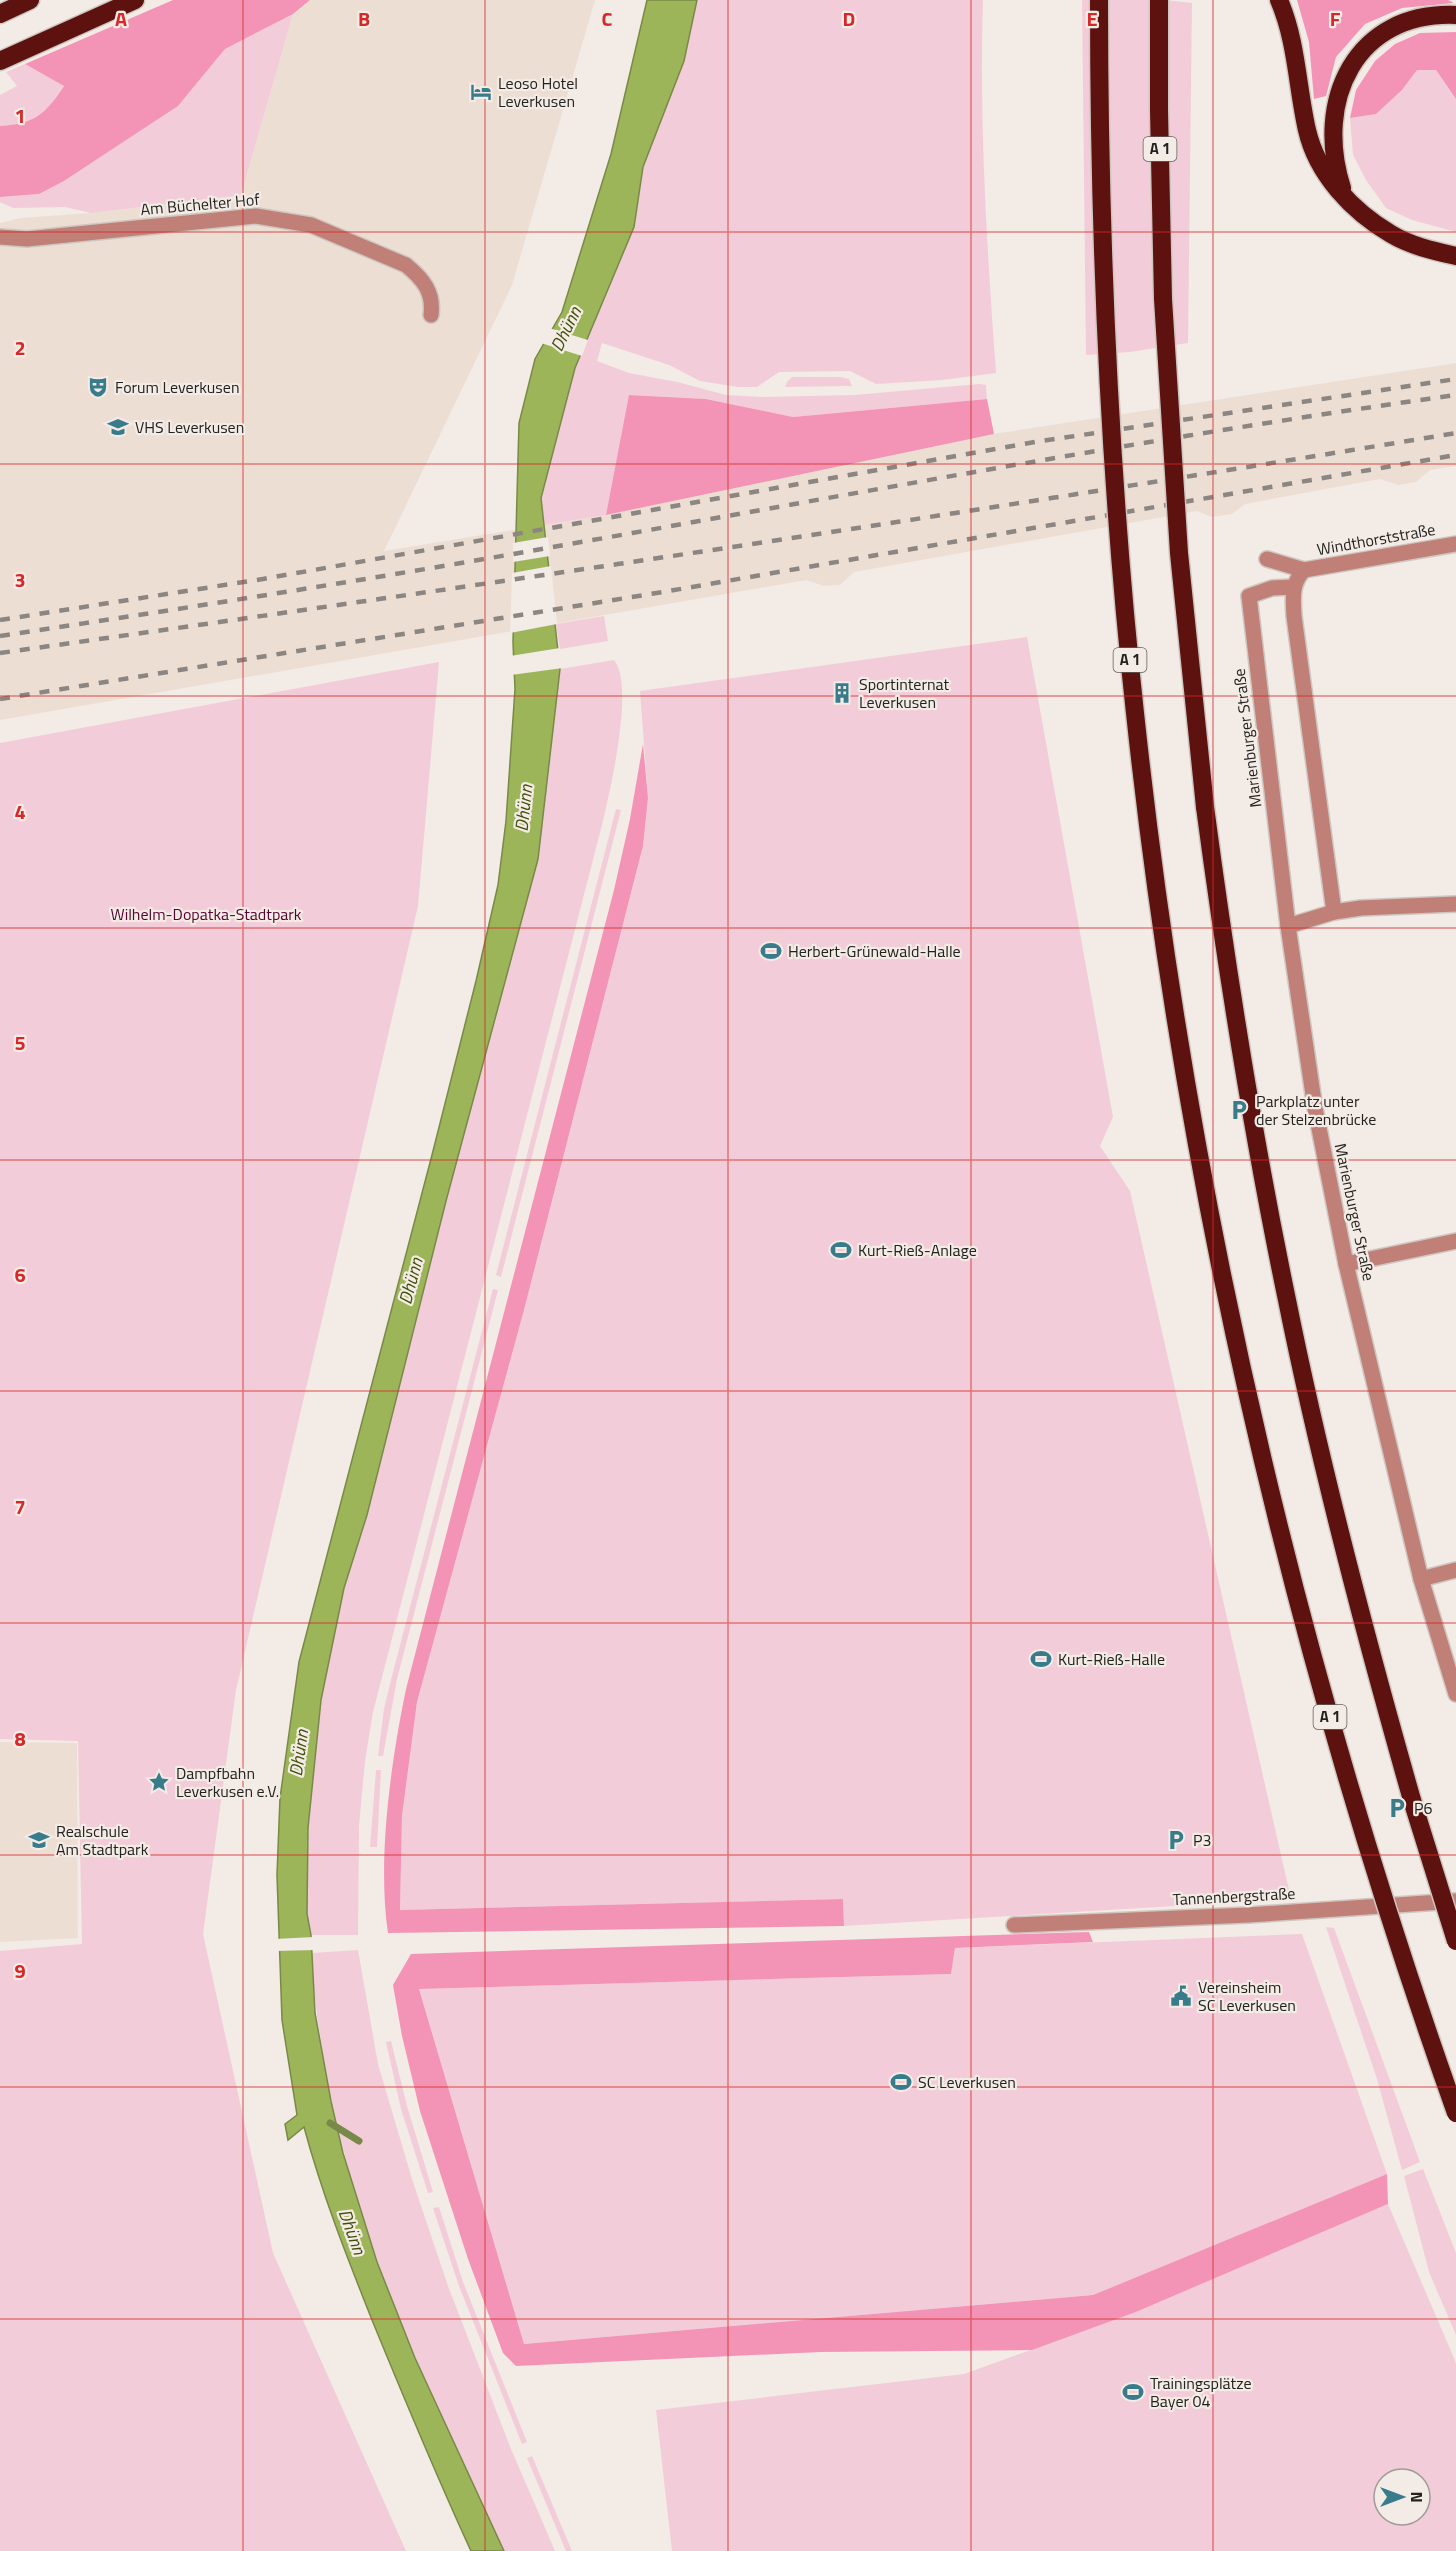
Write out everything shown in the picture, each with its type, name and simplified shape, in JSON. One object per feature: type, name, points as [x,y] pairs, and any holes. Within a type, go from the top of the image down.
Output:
[{"type":"highway","points":[[0,14],[30,0]]},
{"type":"highway","points":[[0,61],[135,0]]},
{"type":"highway","name":"A 1","points":[[1099,0],[1103,260],[1120,552],[1135,714],[1154,865],[1201,1165],[1230,1314],[1290,1566],[1358,1816],[1397,1940],[1456,2113]]},
{"type":"highway","name":"A 1","points":[[1159,0],[1163,299],[1179,553],[1205,807],[1225,955],[1274,1239],[1324,1467],[1380,1690],[1456,1941]]},
{"type":"highway","points":[[1279,0],[1288,22],[1307,130],[1319,166],[1346,198],[1392,235],[1421,248],[1456,256]]},
{"type":"highway","points":[[1346,198],[1334,163],[1333,118],[1344,78],[1366,44],[1396,24],[1433,14],[1456,15]]},
{"type":"street","name":"Am Büchelter Hof","points":[[0,237],[27,239],[209,219],[256,216],[276,218],[311,225],[405,265],[418,275],[429,290],[433,304],[431,315]]},
{"type":"street","name":"Windthorststraße","points":[[1268,559],[1304,570],[1456,544]]},
{"type":"street","points":[[1304,570],[1297,577],[1293,587],[1294,616],[1334,912]]},
{"type":"street","name":"Marienburger Straße","points":[[1293,587],[1272,588],[1249,596],[1288,926],[1315,1108],[1346,1264],[1421,1580],[1456,1694]]},
{"type":"street","points":[[1288,926],[1334,912],[1362,908],[1456,904]]},
{"type":"street","points":[[1346,1264],[1456,1241]]},
{"type":"street","points":[[1421,1580],[1456,1570]]},
{"type":"street","name":"Tannenbergstraße","points":[[1014,1925],[1248,1915],[1456,1900]]},
{"type":"shaded area","points":[[173,0],[310,0],[293,14],[225,49],[178,106],[64,181],[39,194],[0,197],[0,126],[22,123],[38,116],[51,104],[64,86],[25,64]]},
{"type":"shaded area","points":[[310,0],[595,0],[512,285],[384,551],[606,515],[994,434],[1456,363],[1456,466],[1430,470],[1416,482],[1398,485],[1380,479],[1245,504],[1232,514],[1212,517],[1197,511],[854,572],[840,585],[824,586],[806,580],[0,720],[0,223],[21,218],[91,213],[241,195],[293,14]]},
{"type":"shaded area","points":[[1297,0],[1448,0],[1454,3],[1402,8],[1365,24],[1336,57],[1326,96],[1314,99],[1309,42]]},
{"type":"shaded area","points":[[1456,32],[1456,99],[1436,70],[1417,70],[1402,90],[1376,114],[1350,118],[1356,90],[1375,61],[1395,44],[1420,33]]},
{"type":"shaded area","points":[[629,395],[706,399],[793,417],[987,399],[994,434],[606,515]]},
{"type":"shaded area","points":[[643,744],[648,798],[643,846],[524,1310],[417,1702],[402,1816],[400,1910],[843,1899],[844,1926],[388,1933],[384,1874],[387,1811],[406,1689],[614,890],[630,819]]},
{"type":"shaded area","name":"Realschule Am Stadtpark","points":[[0,1742],[77,1743],[78,1938],[0,1942]]},
{"type":"shaded area","points":[[1089,1932],[1093,1942],[955,1948],[951,1974],[419,1989],[524,2344],[1093,2295],[1387,2174],[1388,2204],[1136,2312],[1032,2350],[820,2352],[516,2366],[503,2353],[468,2259],[420,2111],[402,2036],[393,1985],[411,1954]]},
{"type":"green space","points":[[697,0],[983,0],[983,140],[996,373],[942,380],[876,384],[850,371],[779,372],[757,387],[738,387],[700,381],[669,365],[602,343],[597,361],[629,373],[677,382],[726,395],[762,397],[855,395],[979,384],[986,385],[987,399],[793,417],[706,399],[630,395],[606,515],[544,525],[541,498],[575,368],[634,227],[643,167],[684,61]]},
{"type":"green space","points":[[1082,0],[1165,0],[1192,3],[1188,343],[1130,352],[1086,355]]},
{"type":"green space","points":[[293,14],[241,195],[91,213],[65,207],[13,208],[0,202],[0,197],[39,194],[64,181],[178,106],[225,49]]},
{"type":"green space","points":[[25,64],[64,85],[38,116],[22,123],[0,126],[0,95],[17,86],[6,72]]},
{"type":"green space","points":[[1417,70],[1436,70],[1456,99],[1456,232],[1412,220],[1386,208],[1366,180],[1353,155],[1350,118],[1376,114],[1402,90]]},
{"type":"green space","points":[[792,377],[840,377],[849,379],[852,386],[785,387]]},
{"type":"green space","points":[[604,616],[608,641],[560,649],[556,624]]},
{"type":"green space","name":"Kurt-Rieß-Anlage","points":[[1027,637],[1113,1117],[1100,1146],[1130,1191],[1291,1899],[844,1926],[843,1899],[400,1910],[402,1816],[417,1702],[524,1310],[643,846],[648,798],[640,691]]},
{"type":"green space","points":[[614,660],[620,673],[622,714],[603,821],[373,1712],[365,1761],[359,1826],[358,1935],[311,1935],[307,1914],[308,1828],[321,1699],[344,1588],[367,1515],[446,1201],[538,859],[560,669]]},
{"type":"green space","name":"Wilhelm-Dopatka-Stadtpark","points":[[439,662],[418,906],[236,1690],[203,1934],[273,2253],[406,2551],[0,2551],[0,1951],[82,1944],[78,1741],[0,1739],[0,743]]},
{"type":"green space","points":[[616,809],[621,810],[501,1277],[496,1275]]},
{"type":"green space","points":[[493,1289],[498,1290],[397,1679],[383,1756],[378,1756],[384,1709],[391,1680]]},
{"type":"green space","points":[[376,1770],[381,1770],[377,1847],[370,1847]]},
{"type":"green space","points":[[1326,1927],[1334,1928],[1420,2162],[1402,2170],[1377,2079]]},
{"type":"green space","name":"SC Leverkusen","points":[[1302,1934],[1387,2174],[1093,2295],[524,2344],[419,1989],[951,1974],[955,1948]]},
{"type":"green space","points":[[358,1950],[378,2064],[412,2179],[448,2286],[511,2449],[555,2551],[504,2551],[422,2373],[374,2257],[335,2113],[318,2021],[311,1959],[312,1953]]},
{"type":"green space","points":[[391,2041],[407,2106],[433,2192],[428,2193],[401,2109],[386,2042]]},
{"type":"green space","points":[[1423,2169],[1456,2253],[1456,2335],[1429,2272],[1404,2176]]},
{"type":"green space","name":"Trainingsplätze Bayer 04","points":[[1388,2204],[1456,2363],[1456,2551],[672,2551],[656,2410],[964,2374],[1136,2312]]},
{"type":"green space","points":[[439,2207],[463,2282],[527,2442],[522,2444],[459,2286],[433,2208]]},
{"type":"green space","points":[[532,2456],[572,2551],[566,2551],[527,2458]]},
{"type":"water","name":"Dhünn","points":[[647,0],[697,0],[684,61],[643,167],[634,227],[575,368],[541,498],[560,669],[538,859],[446,1201],[367,1515],[344,1588],[321,1700],[308,1828],[307,1914],[311,1935],[315,2013],[331,2101],[343,2153],[377,2262],[415,2358],[504,2551],[471,2551],[420,2436],[344,2249],[304,2127],[288,2140],[285,2124],[297,2115],[282,2020],[277,1875],[280,1798],[299,1662],[432,1155],[498,885],[506,821],[515,689],[513,642],[519,423],[535,359],[562,312],[611,154]]},
{"type":"pier","points":[[549,328],[588,340],[582,356],[541,343]]},
{"type":"pier","points":[[548,537],[550,556],[513,562],[513,543]]},
{"type":"pier","points":[[551,566],[557,624],[510,633],[512,573]]},
{"type":"pier","points":[[560,648],[563,668],[511,675],[510,656]]},
{"type":"pier","points":[[314,1937],[315,1950],[276,1951],[275,1939]]},
{"type":"waterway","points":[[330,2123],[359,2141]]},
{"type":"railway","points":[[0,620],[263,579],[1035,442],[1456,379]]},
{"type":"railway","points":[[0,636],[461,563],[958,475],[1331,413],[1456,395]]},
{"type":"railway","points":[[0,653],[729,547],[1093,492],[1456,433]]},
{"type":"railway","points":[[0,699],[663,592],[1456,455]]},
{"type":"place","name":"Leoso Hotel Leverkusen","points":[[481,92]]},
{"type":"place","name":"Forum Leverkusen","points":[[98,387]]},
{"type":"place","name":"VHS Leverkusen","points":[[118,427]]},
{"type":"place","name":"Sportinternat Leverkusen","points":[[842,693]]},
{"type":"place","name":"Herbert-Grünewald-Halle","points":[[771,951]]},
{"type":"place","name":"Parkplatz unter der Stelzenbrücke","points":[[1239,1110]]},
{"type":"place","name":"Kurt-Rieß-Anlage","points":[[841,1250]]},
{"type":"place","name":"Kurt-Rieß-Halle","points":[[1041,1659]]},
{"type":"place","name":"Dampfbahn Leverkusen e.V.","points":[[159,1782]]},
{"type":"place","name":"P6","points":[[1397,1808]]},
{"type":"place","name":"Realschule Am Stadtpark","points":[[39,1840]]},
{"type":"place","name":"P3","points":[[1176,1840]]},
{"type":"place","name":"Vereinsheim SC Leverkusen","points":[[1181,1996]]},
{"type":"place","name":"SC Leverkusen","points":[[901,2082]]},
{"type":"place","name":"Trainingsplätze Bayer 04","points":[[1133,2392]]}]
